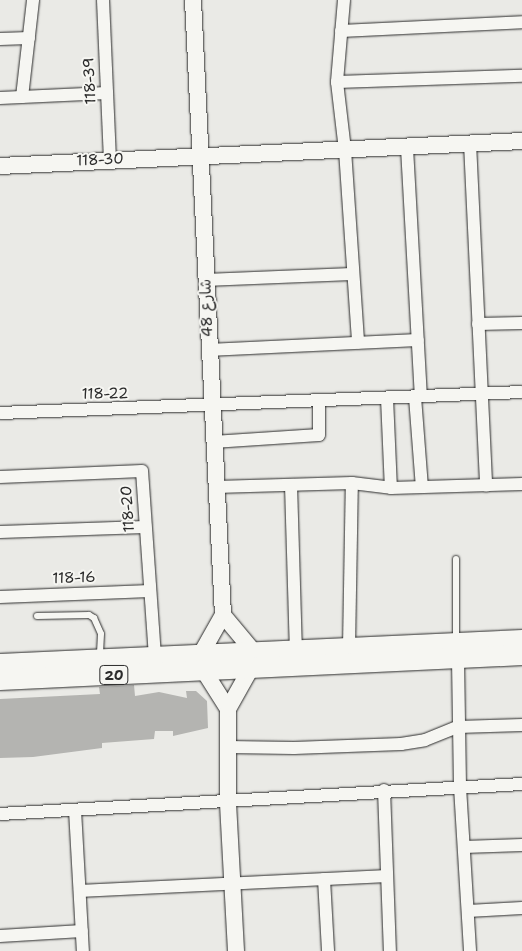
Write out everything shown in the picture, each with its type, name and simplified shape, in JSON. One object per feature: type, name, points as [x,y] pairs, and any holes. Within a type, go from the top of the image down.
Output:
[{"type":"main road","points":[[252,659],[457,651],[522,640]]},
{"type":"main road","points":[[252,659],[296,649],[349,647],[522,655]]},
{"type":"main road","name":"20","points":[[0,664],[155,657],[203,662]]},
{"type":"main road","name":"20","points":[[0,680],[252,659]]},
{"type":"street","points":[[22,96],[33,0]]},
{"type":"street","name":"118-39","points":[[103,0],[110,160]]},
{"type":"street","name":"شارع 48","points":[[193,0],[208,350],[223,615]]},
{"type":"street","points":[[344,0],[337,82],[345,150],[358,343]]},
{"type":"street","points":[[341,30],[522,22]]},
{"type":"street","points":[[0,39],[29,38]]},
{"type":"street","points":[[337,82],[522,76]]},
{"type":"street","points":[[0,98],[107,93]]},
{"type":"street","name":"118-30","points":[[0,166],[522,141]]},
{"type":"street","points":[[470,143],[486,486]]},
{"type":"street","points":[[407,148],[418,340],[418,397],[422,487]]},
{"type":"street","points":[[206,280],[352,274]]},
{"type":"street","points":[[478,324],[522,323]]},
{"type":"street","points":[[208,350],[418,340]]},
{"type":"street","name":"118-22","points":[[0,413],[522,392]]},
{"type":"street","points":[[387,398],[392,488]]},
{"type":"street","points":[[213,442],[319,435],[319,401]]},
{"type":"street","name":"118-20","points":[[0,477],[142,471],[155,657]]},
{"type":"street","points":[[216,487],[352,483],[392,488],[522,484]]},
{"type":"street","points":[[349,647],[352,483]]},
{"type":"street","points":[[291,485],[296,649]]},
{"type":"street","points":[[0,532],[145,527]]},
{"type":"street","name":"118-16","points":[[0,597],[150,591]]},
{"type":"street","points":[[223,615],[252,659],[228,709],[228,801],[236,951]]},
{"type":"street","points":[[223,615],[203,662],[228,709]]},
{"type":"street","points":[[457,651],[460,787],[470,951]]},
{"type":"street","points":[[228,747],[294,748],[401,744],[425,740],[458,727],[522,725]]},
{"type":"street","points":[[0,814],[384,790],[522,784]]},
{"type":"street","points":[[384,790],[390,951]]},
{"type":"street","points":[[75,810],[83,951]]},
{"type":"street","points":[[464,847],[522,845]]},
{"type":"street","points":[[80,891],[387,876]]},
{"type":"street","points":[[324,879],[328,951]]},
{"type":"street","points":[[468,911],[522,908]]},
{"type":"street","points":[[0,936],[82,931]]},
{"type":"lane","points":[[456,559],[457,651]]},
{"type":"lane","points":[[37,616],[89,615],[94,618],[101,634],[100,659]]},
{"type":"building","points":[[134,685],[135,696],[159,692],[187,698],[186,691],[196,691],[207,701],[208,728],[173,736],[173,731],[155,731],[154,739],[102,743],[102,748],[33,757],[0,758],[0,699],[100,694],[99,687]]}]
